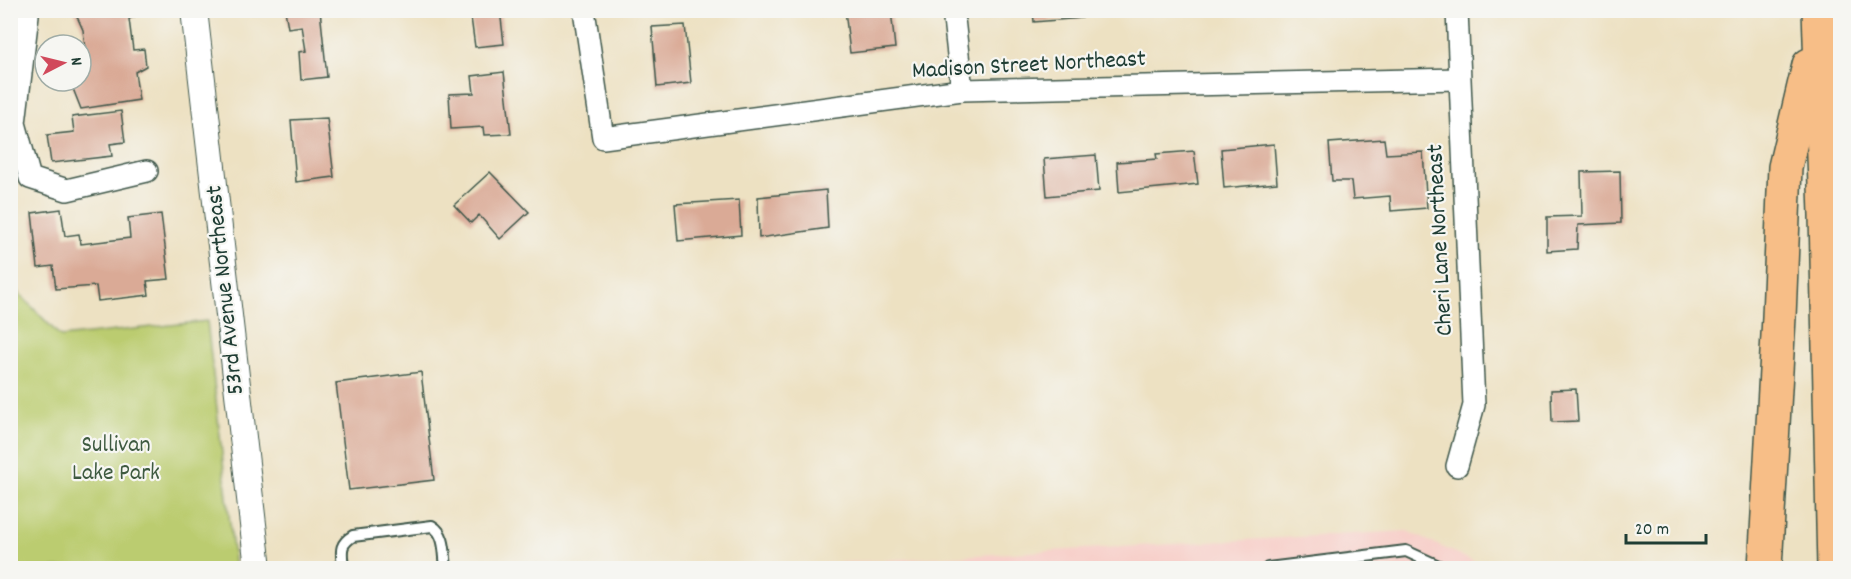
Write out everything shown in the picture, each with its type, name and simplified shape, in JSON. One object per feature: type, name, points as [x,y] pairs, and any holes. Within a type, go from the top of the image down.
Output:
[{"type":"highway","points":[[1765,568],[1785,167],[1819,16]]},
{"type":"highway","points":[[1819,16],[1834,568]]},
{"type":"street","points":[[24,10],[28,15],[15,123],[30,178],[67,190],[147,171]]},
{"type":"street","name":"53rd Avenue Northeast","points":[[194,10],[258,568]]},
{"type":"street","name":"Madison Street Northeast","points":[[584,10],[603,138],[962,90],[1460,79]]},
{"type":"street","points":[[953,10],[962,90]]},
{"type":"street","name":"Cheri Lane Northeast","points":[[1457,10],[1474,405],[1457,466]]},
{"type":"lane","points":[[343,568],[342,546],[353,536],[432,526],[442,537],[446,568]]},
{"type":"lane","points":[[1268,568],[1406,551],[1443,568]]},
{"type":"shaded area","points":[[1407,531],[1488,568],[744,568]]},
{"type":"green space","name":"Sullivan Lake Park","points":[[10,284],[61,337],[207,321],[235,568],[11,568]]},
{"type":"building","points":[[74,10],[139,10],[140,14],[129,19],[133,50],[144,49],[146,66],[135,72],[139,100],[81,109],[75,93],[93,93],[93,33],[83,33]]},
{"type":"building","points":[[285,10],[320,10],[327,77],[301,80],[299,52],[306,51],[302,26],[288,28]]},
{"type":"building","points":[[470,10],[500,10],[504,44],[475,47]]},
{"type":"building","points":[[845,10],[891,10],[895,48],[850,53]]},
{"type":"building","points":[[1033,10],[1082,10],[1082,18],[1034,22]]},
{"type":"building","points":[[1125,10],[1153,10],[1153,12],[1125,14]]},
{"type":"building","points":[[685,25],[691,83],[657,87],[652,27]]},
{"type":"building","points":[[504,72],[511,134],[484,135],[483,127],[451,129],[449,94],[474,93],[472,76]]},
{"type":"building","points":[[121,111],[125,142],[110,144],[112,156],[51,163],[47,135],[74,132],[72,117]]},
{"type":"building","points":[[327,118],[334,177],[296,182],[291,120]]},
{"type":"building","points":[[1384,139],[1386,154],[1423,152],[1427,208],[1391,211],[1390,196],[1353,199],[1351,181],[1332,181],[1329,143]]},
{"type":"building","points":[[1274,144],[1277,183],[1224,188],[1221,149]]},
{"type":"building","points":[[1194,151],[1198,184],[1119,192],[1117,162],[1157,159],[1156,154]]},
{"type":"building","points":[[1096,155],[1099,191],[1047,196],[1044,159]]},
{"type":"building","points":[[1620,171],[1621,223],[1578,225],[1577,249],[1547,251],[1547,217],[1582,216],[1581,172]]},
{"type":"building","points":[[490,172],[529,212],[500,239],[479,215],[471,223],[454,205]]},
{"type":"building","points":[[826,190],[828,228],[759,238],[758,197]]},
{"type":"building","points":[[739,200],[741,235],[678,241],[675,204]]},
{"type":"building","points":[[61,209],[65,236],[79,234],[81,244],[130,238],[128,218],[161,214],[169,279],[147,281],[149,295],[98,301],[96,286],[56,289],[53,266],[38,268],[32,213]]},
{"type":"building","points":[[421,372],[434,480],[349,490],[336,383]]},
{"type":"building","points":[[1576,389],[1578,421],[1552,422],[1551,390]]}]
